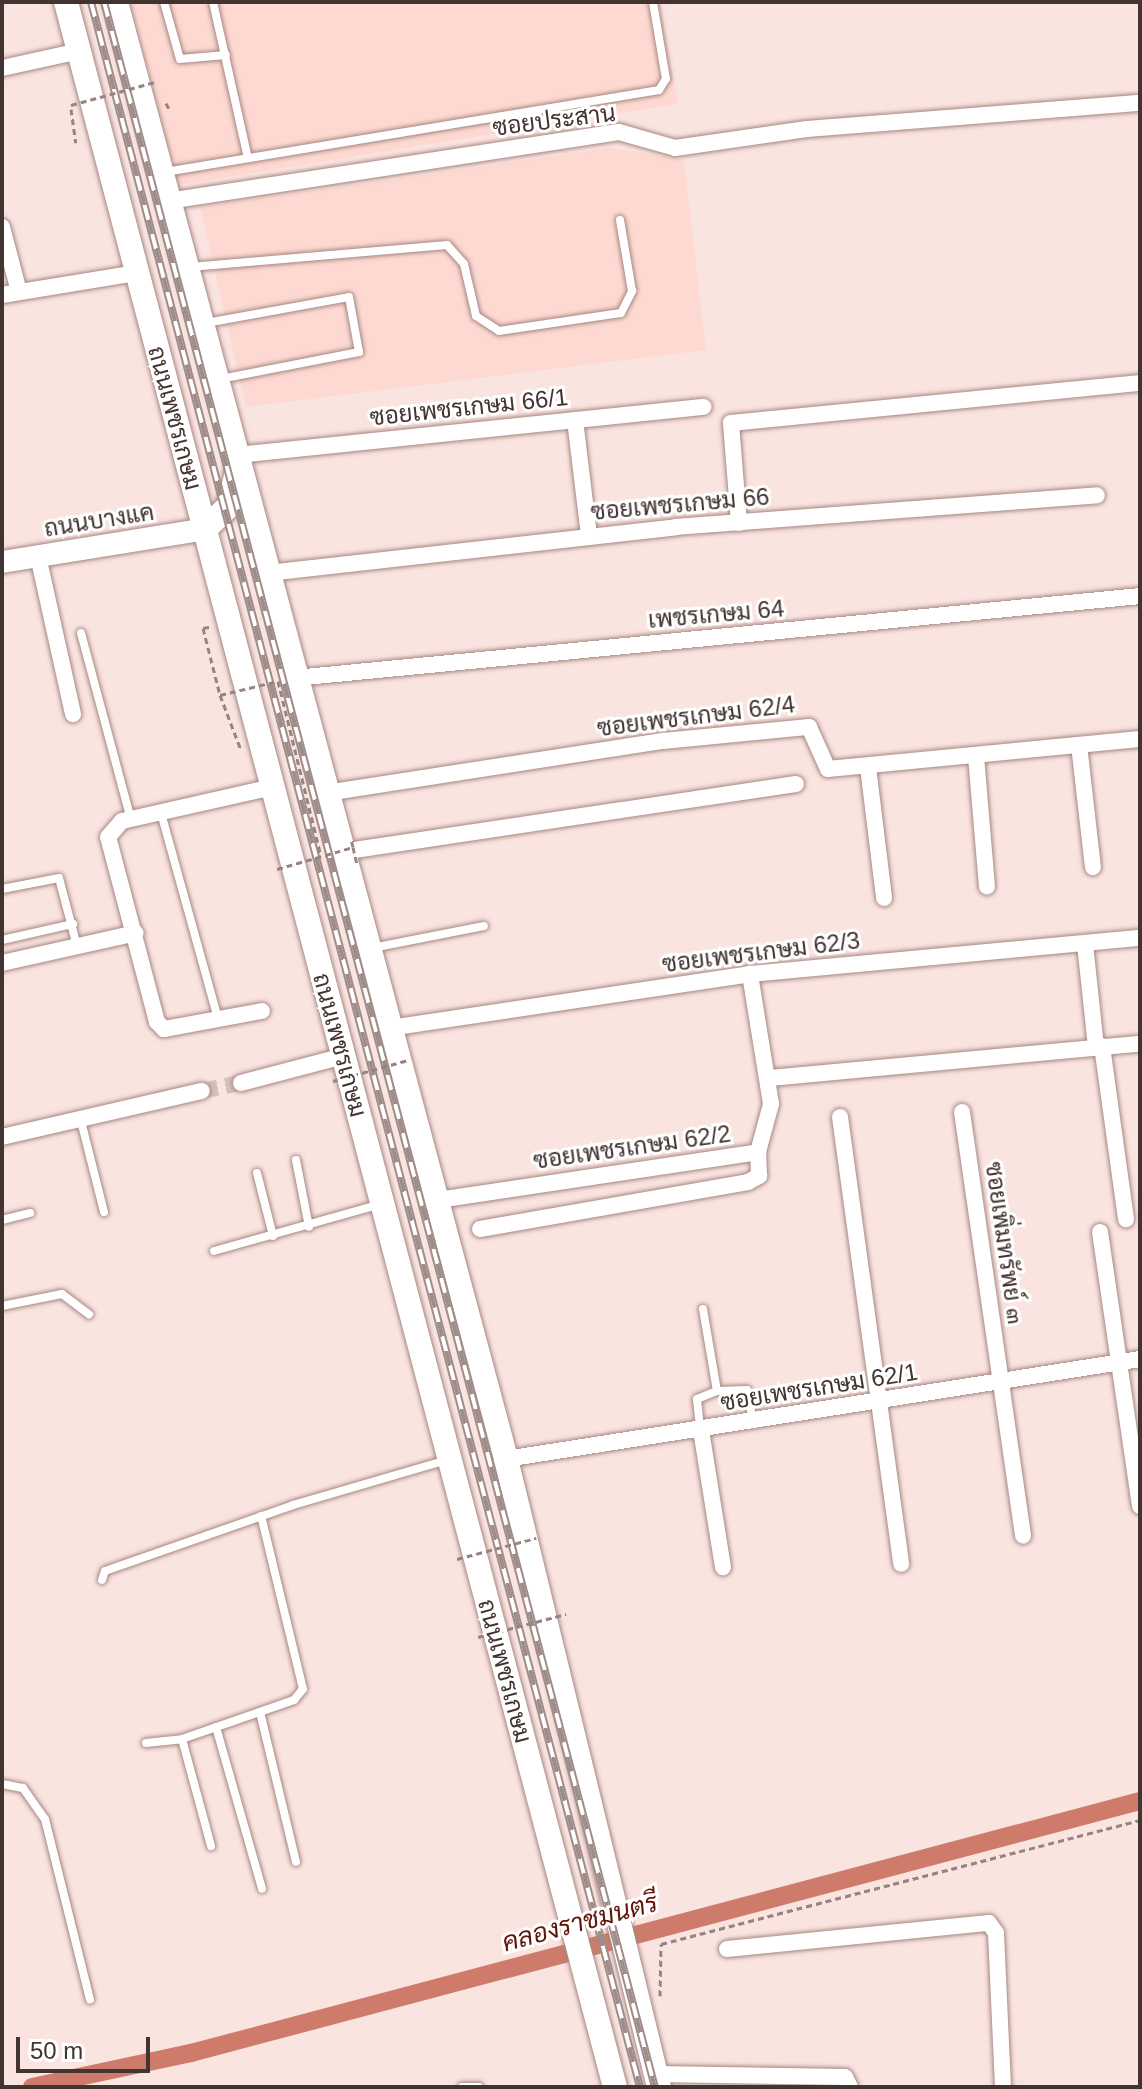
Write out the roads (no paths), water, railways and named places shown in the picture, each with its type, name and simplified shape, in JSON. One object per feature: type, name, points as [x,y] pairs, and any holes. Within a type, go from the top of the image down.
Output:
[{"type":"main road","name":"ถนนเพชรเกษม","points":[[66,2],[615,2087]]},
{"type":"main road","name":"ถนนเพชรเกษม","points":[[116,2],[506,1459],[657,2080]]},
{"type":"main road","points":[[205,529],[234,496],[238,455]]},
{"type":"main road","name":"ถนนบางแค","points":[[2,562],[205,529]]},
{"type":"street","points":[[2,68],[79,51]]},
{"type":"street","name":"ซอยประสาน","points":[[168,201],[619,132],[675,148],[807,129],[1137,103]]},
{"type":"street","points":[[2,227],[19,292]]},
{"type":"street","points":[[2,295],[137,273]]},
{"type":"street","points":[[739,523],[731,423],[1140,383]]},
{"type":"street","name":"ซอยเพชรเกษม 66/1","points":[[238,455],[704,407]]},
{"type":"street","points":[[575,420],[589,536]]},
{"type":"street","name":"ซอยเพชรเกษม 66","points":[[268,573],[589,536],[1097,495]]},
{"type":"street","points":[[38,556],[73,714]]},
{"type":"street","name":"เพชรเกษม 64","points":[[295,678],[1140,596]]},
{"type":"street","name":"ซอยเพชรเกษม 62/4","points":[[326,793],[809,727],[828,769],[1140,739]]},
{"type":"street","points":[[1079,745],[1093,867]]},
{"type":"street","points":[[976,756],[987,887]]},
{"type":"street","points":[[868,767],[884,898]]},
{"type":"street","points":[[345,852],[796,784]]},
{"type":"street","points":[[262,1011],[164,1029],[153,1015],[136,933],[108,837],[112,826],[131,819],[273,787]]},
{"type":"street","points":[[2,963],[136,933]]},
{"type":"street","name":"ซอยเพชรเกษม 62/3","points":[[390,1028],[750,974],[1140,938]]},
{"type":"street","points":[[1085,944],[1126,1219]]},
{"type":"street","name":"ซอยเพชรเกษม 62/2","points":[[438,1200],[758,1152],[768,1131],[770,1078],[750,974]]},
{"type":"street","points":[[770,1078],[1140,1044]]},
{"type":"street","points":[[241,1083],[344,1056]]},
{"type":"street","points":[[2,1137],[202,1091]]},
{"type":"street","name":"ซอยเพิ่มทรัพย์ ๓","points":[[962,1112],[1023,1536]]},
{"type":"street","points":[[840,1117],[901,1564]]},
{"type":"street","points":[[480,1229],[756,1179],[758,1152]]},
{"type":"street","points":[[706,1161],[712,1188]]},
{"type":"street","points":[[644,1170],[650,1199]]},
{"type":"street","points":[[1100,1232],[1140,1506]]},
{"type":"street","name":"ซอยเพชรเกษม 62/1","points":[[506,1459],[753,1423],[1140,1359]]},
{"type":"street","points":[[701,1430],[723,1567]]},
{"type":"street","points":[[727,1949],[989,1923],[997,1936],[1003,2087]]},
{"type":"street","points":[[657,2080],[799,2082],[845,2077],[850,2087]]},
{"type":"lane","points":[[164,2],[180,59],[194,63],[226,55]]},
{"type":"lane","points":[[213,2],[248,158]]},
{"type":"lane","points":[[161,173],[659,90],[666,79],[653,2]]},
{"type":"lane","points":[[186,268],[447,245],[464,264],[476,316],[499,331],[621,313],[632,291],[620,220]]},
{"type":"lane","points":[[201,324],[349,297],[359,352],[217,380]]},
{"type":"lane","points":[[81,633],[131,819]]},
{"type":"lane","points":[[160,812],[218,1019]]},
{"type":"lane","points":[[2,889],[59,878],[77,947]]},
{"type":"lane","points":[[2,940],[73,924]]},
{"type":"lane","points":[[368,949],[484,926]]},
{"type":"lane","points":[[81,1121],[104,1212]]},
{"type":"lane","points":[[296,1160],[309,1227]]},
{"type":"lane","points":[[257,1173],[273,1236]]},
{"type":"lane","points":[[214,1251],[309,1227],[382,1204]]},
{"type":"lane","points":[[2,1220],[30,1213]]},
{"type":"lane","points":[[2,1306],[62,1294],[89,1314]]},
{"type":"lane","points":[[703,1309],[717,1391]]},
{"type":"lane","points":[[701,1430],[697,1399],[717,1391],[747,1390],[753,1423]]},
{"type":"lane","points":[[102,1580],[105,1571],[261,1516],[448,1459]]},
{"type":"lane","points":[[146,1743],[182,1739],[260,1712],[303,1689],[261,1516]]},
{"type":"lane","points":[[260,1712],[296,1862]]},
{"type":"lane","points":[[216,1727],[262,1889]]},
{"type":"lane","points":[[182,1739],[211,1846]]},
{"type":"lane","points":[[2,1784],[23,1788],[45,1819],[90,1999]]},
{"type":"lane","points":[[462,2087],[479,2087]]},
{"type":"waterway","name":"คลองราชมนตรี","points":[[32,2087],[191,2053],[1140,1801]]},
{"type":"tunnel","points":[[202,1091],[241,1083]]},
{"type":"railway","points":[[91,2],[640,2087]]},
{"type":"railway","points":[[104,2],[655,2087]]}]
